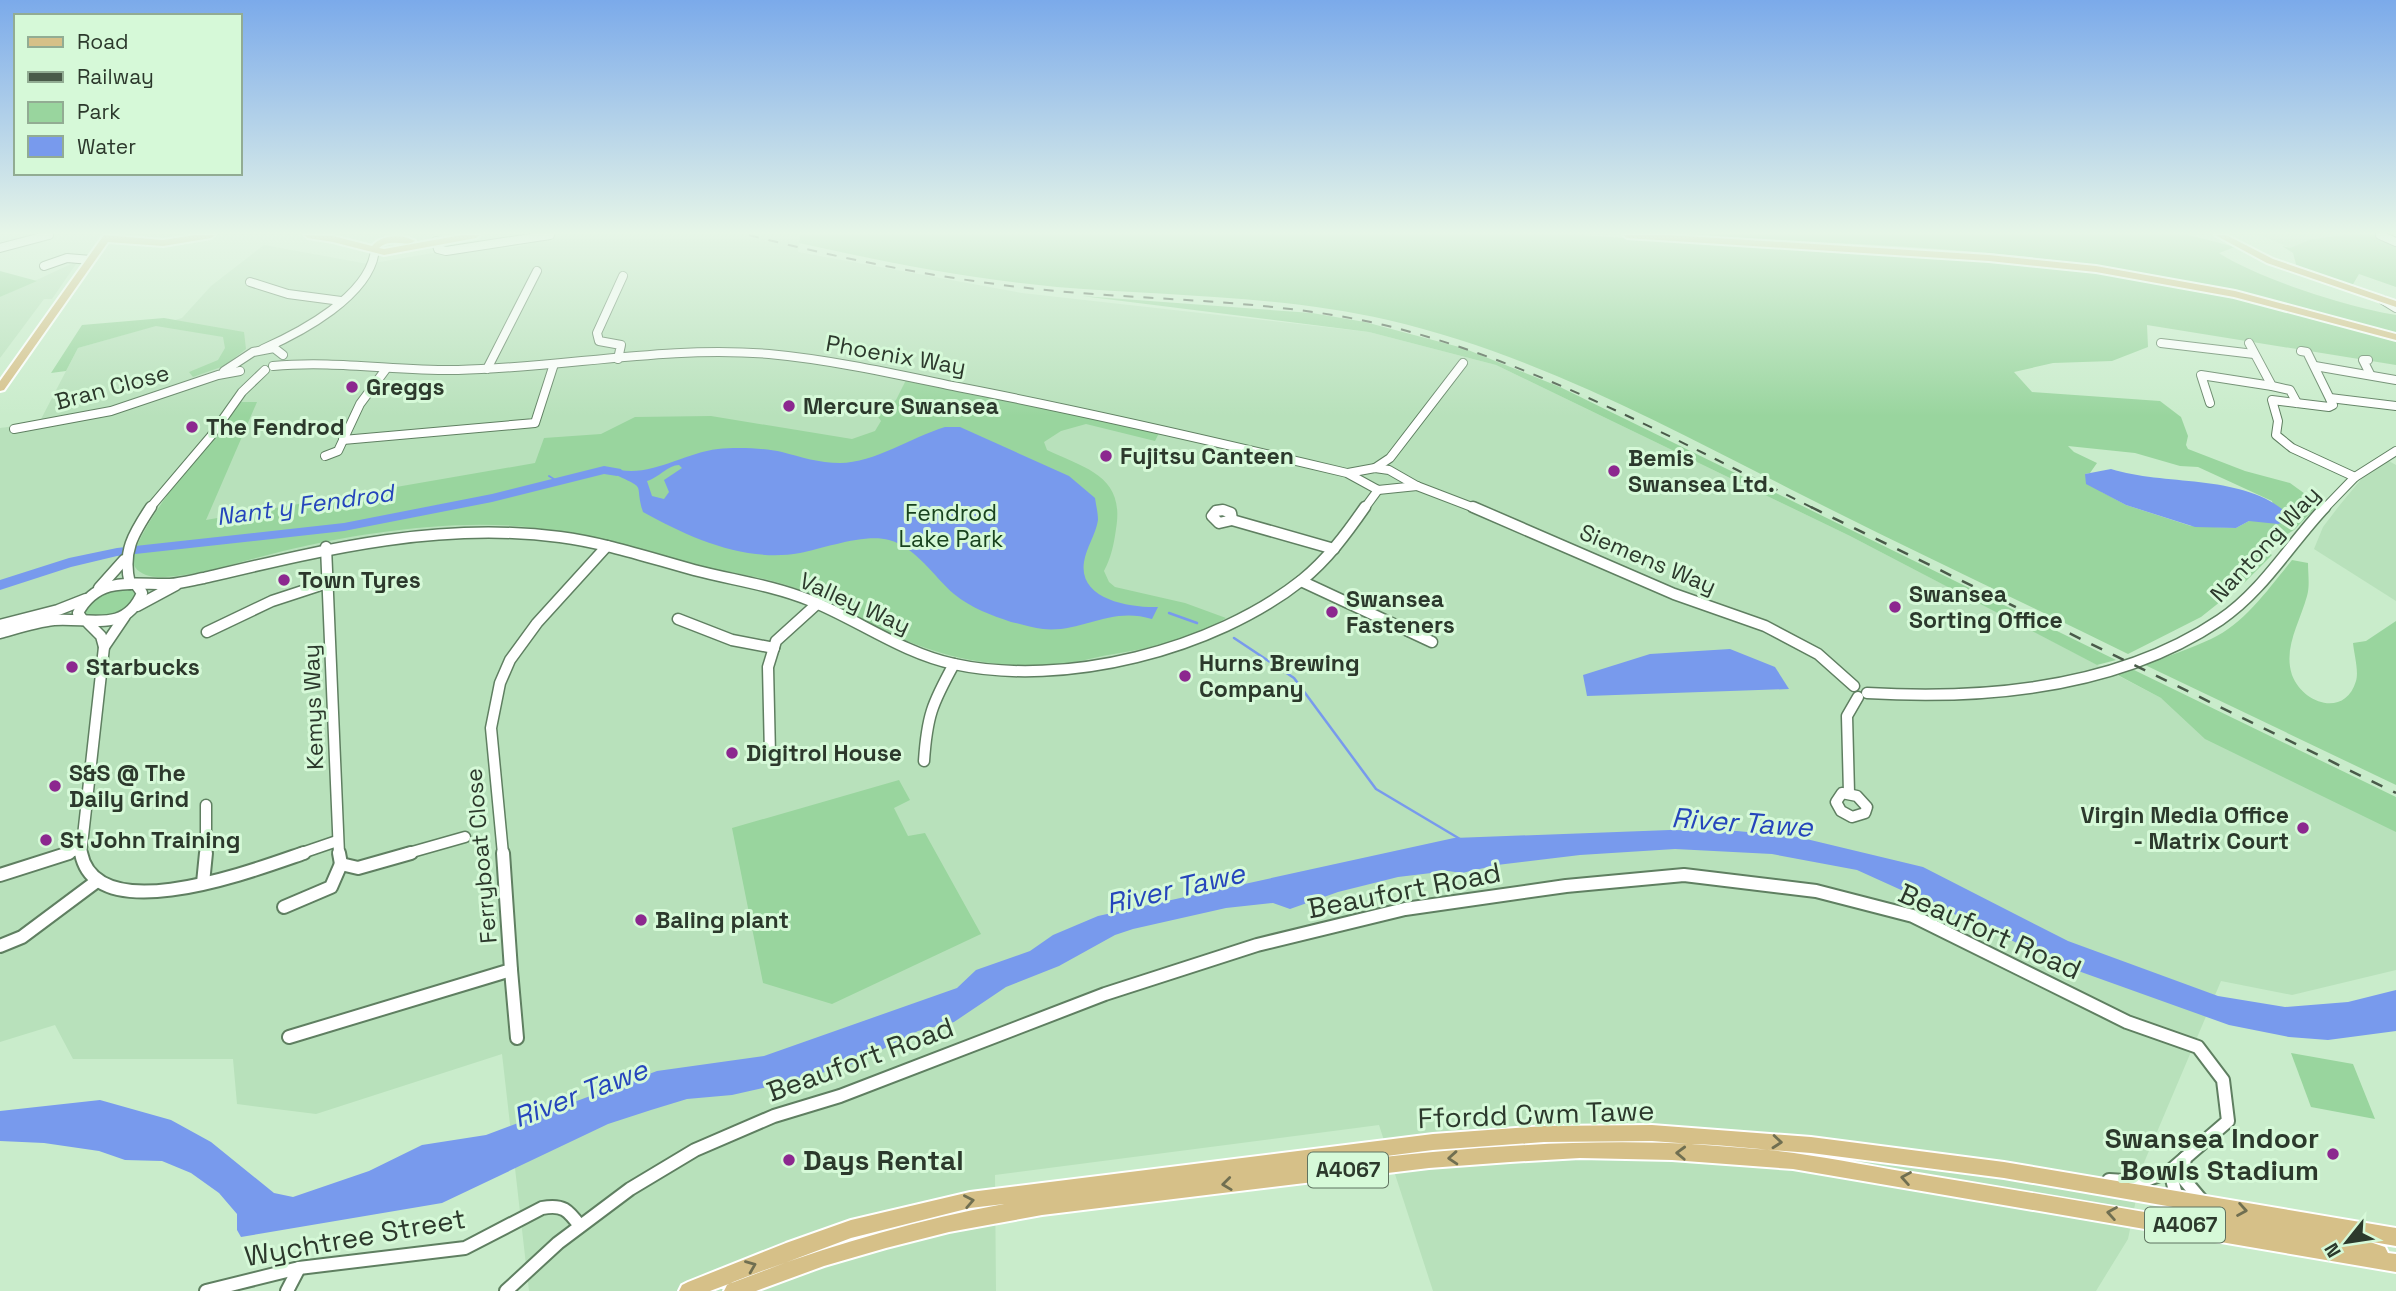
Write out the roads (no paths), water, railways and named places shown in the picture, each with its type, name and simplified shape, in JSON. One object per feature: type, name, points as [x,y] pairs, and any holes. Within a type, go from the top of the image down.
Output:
[{"type":"main road","points":[[0,388],[66,295]]},
{"type":"main road","points":[[2240,295],[2396,337]]},
{"type":"main road","points":[[2372,295],[2396,306]]},
{"type":"main road","name":"Ffordd Cwm Tawe","points":[[688,1291],[851,1229],[970,1200],[1433,1142],[1544,1134],[1652,1133],[1811,1145],[2004,1170],[2396,1237]]},
{"type":"main road","name":"Ffordd Cwm Tawe","points":[[733,1291],[785,1270],[856,1248],[983,1216],[1444,1159],[1587,1150],[1714,1154],[1793,1161],[2396,1260]]},
{"type":"main road","points":[[2177,1199],[2198,1217],[2340,1241],[2396,1260]]},
{"type":"street","points":[[296,295],[341,302]]},
{"type":"street","points":[[248,384],[247,377],[240,368],[248,354],[287,340],[347,295]]},
{"type":"street","points":[[487,369],[525,295]]},
{"type":"street","points":[[614,295],[597,333],[599,341],[621,345],[618,359]]},
{"type":"street","points":[[104,647],[142,597],[142,590],[125,574],[126,558],[142,521],[248,384],[269,368],[282,353],[287,340]]},
{"type":"street","points":[[2161,342],[2254,354]]},
{"type":"street","points":[[2249,343],[2272,386]]},
{"type":"street","name":"Phoenix Way","points":[[263,349],[282,353],[303,363]]},
{"type":"street","points":[[2301,351],[2307,352],[2333,407],[2272,400],[2278,421],[2278,438],[2292,448],[2355,477]]},
{"type":"street","name":"Phoenix Way","points":[[240,368],[269,368],[303,363],[386,369],[487,369],[745,352],[832,362],[1132,421],[1347,473],[1378,490]]},
{"type":"street","points":[[2368,360],[2363,360],[2370,374]]},
{"type":"street","points":[[1365,482],[1364,477],[1390,458],[1462,363]]},
{"type":"street","points":[[343,440],[536,423],[554,365]]},
{"type":"street","points":[[2315,366],[2396,380]]},
{"type":"street","name":"Bran Close","points":[[14,429],[111,411],[240,368]]},
{"type":"street","points":[[325,456],[335,453],[360,404],[386,369]]},
{"type":"street","points":[[2210,403],[2201,375],[2290,390],[2297,402]]},
{"type":"street","points":[[2330,398],[2396,406]]},
{"type":"street","name":"Nantong Way","points":[[1860,692],[1920,697],[2022,687],[2079,678],[2158,652],[2227,616],[2256,589],[2355,477],[2396,450]]},
{"type":"street","points":[[1390,458],[1398,482],[1393,488]]},
{"type":"street","name":"Phoenix Way","points":[[1347,473],[1373,469]]},
{"type":"street","name":"Siemens Way","points":[[1373,469],[1395,475],[1510,521],[1674,594],[1782,634],[1818,653],[1860,692]]},
{"type":"street","name":"Siemens Way","points":[[1378,490],[1417,486]]},
{"type":"street","name":"Valley Way","points":[[90,596],[116,584],[180,583],[378,538],[470,532],[532,533],[607,546],[713,575],[773,588],[818,603],[869,630],[954,664],[999,671],[1053,671],[1170,647],[1235,622],[1301,581],[1335,549],[1378,490]]},
{"type":"street","points":[[1232,520],[1335,549]]},
{"type":"street","name":"Ferryboat Close","points":[[289,1037],[511,970],[491,728],[494,708],[500,683],[522,642],[555,600],[607,546]]},
{"type":"street","name":"Kemys Way","points":[[326,548],[337,841],[341,864]]},
{"type":"street","points":[[126,558],[79,609],[79,617],[101,636],[104,647],[80,849],[83,867],[97,881],[127,892],[168,891],[245,872],[337,841]]},
{"type":"street","points":[[1301,581],[1432,642]]},
{"type":"street","name":"Valley Way","points":[[85,622],[107,622],[180,583]]},
{"type":"street","points":[[207,632],[272,601],[327,583]]},
{"type":"street","points":[[0,625],[58,610],[90,596]]},
{"type":"street","points":[[769,755],[768,667],[776,641],[818,603]]},
{"type":"street","points":[[678,619],[732,640],[774,648]]},
{"type":"street","points":[[0,632],[55,620],[85,622]]},
{"type":"street","points":[[924,761],[927,721],[935,698],[954,664]]},
{"type":"street","points":[[1849,793],[1847,716],[1860,692]]},
{"type":"street","points":[[203,883],[207,842],[206,805]]},
{"type":"street","points":[[284,907],[331,887],[341,864],[358,868],[465,837]]},
{"type":"street","points":[[0,875],[80,849]]},
{"type":"street","name":"Beaufort Road","points":[[506,1291],[523,1273],[629,1189],[723,1136],[900,1074],[1105,993],[1245,949],[1405,909],[1566,886],[1684,875],[1816,891],[1913,916],[2127,1022],[2198,1047],[2223,1080],[2228,1121],[2170,1171]]},
{"type":"street","points":[[0,946],[22,937],[97,881]]},
{"type":"street","points":[[511,970],[517,1038]]},
{"type":"street","points":[[2185,1158],[2182,1177],[2205,1204]]},
{"type":"street","points":[[2004,1170],[2135,1183],[2156,1180],[2170,1171],[2177,1199]]},
{"type":"street","name":"Wychtree Street","points":[[206,1291],[299,1268],[465,1248],[542,1208],[556,1205],[567,1208],[580,1226]]},
{"type":"street","points":[[286,1291],[299,1268]]},
{"type":"street","name":"Beaufort Road","points":[[514,1291],[523,1273]]},
{"type":"water","points":[[945,427],[960,427],[1069,476],[1095,498],[1098,520],[1085,557],[1084,575],[1089,585],[1109,599],[1134,606],[1158,607],[1152,619],[1123,616],[1057,629],[1011,622],[967,603],[954,594],[908,549],[880,538],[780,555],[719,546],[680,531],[643,512],[636,485],[616,475],[620,470],[644,470],[705,451],[725,448],[782,452],[825,462],[853,462]],"holes":[[[679,465],[682,468],[664,480],[669,492],[664,499],[652,496],[647,481],[671,467]]]},
{"type":"water","points":[[2111,469],[2157,478],[2232,487],[2275,504],[2293,519],[2278,524],[2249,521],[2236,528],[2195,527],[2126,505],[2086,484],[2085,474]]},
{"type":"water","points":[[1730,649],[1775,667],[1789,689],[1587,696],[1583,675],[1650,654]]},
{"type":"water","points":[[1670,830],[1737,831],[1798,837],[1923,867],[2068,941],[2218,996],[2285,1007],[2348,1002],[2396,990],[2396,1031],[2328,1040],[2289,1037],[2229,1025],[2056,963],[1857,870],[1772,854],[1675,849],[1580,855],[1497,865],[1462,873],[1448,871],[1398,877],[1338,892],[1290,909],[1273,903],[1226,908],[1133,929],[1115,935],[1059,966],[1006,987],[954,1022],[918,1031],[856,1063],[732,1095],[687,1099],[608,1124],[442,1203],[241,1237],[237,1230],[237,1214],[219,1193],[191,1173],[162,1161],[125,1160],[99,1151],[44,1143],[0,1141],[0,1111],[100,1100],[171,1120],[211,1142],[274,1193],[293,1197],[369,1171],[422,1145],[486,1135],[657,1071],[764,1056],[957,988],[976,970],[1030,951],[1053,935],[1098,916],[1454,838]]},
{"type":"waterway","name":"Nant y Fendrod","points":[[0,585],[69,563],[117,552],[344,527],[492,498],[604,470],[617,472]]},
{"type":"waterway","points":[[549,476],[557,481]]},
{"type":"waterway","name":"Nant y Fendrod","points":[[1169,613],[1197,623]]},
{"type":"waterway","name":"Nant y Fendrod","points":[[1234,638],[1294,678],[1376,789],[1460,839]]},
{"type":"railway","points":[[1120,295],[1303,311],[1384,325],[1440,341],[1550,381],[1604,405],[1811,507]]},
{"type":"railway","points":[[1811,507],[2396,793]]},
{"type":"railway","points":[[1811,507],[1815,509]]},
{"type":"place","name":"Greggs","points":[[352,387]]},
{"type":"place","name":"Mercure Swansea","points":[[789,406]]},
{"type":"place","name":"The Fendrod","points":[[192,427]]},
{"type":"place","name":"Fujitsu Canteen","points":[[1106,456]]},
{"type":"place","name":"Bemis Swansea Ltd.","points":[[1614,471]]},
{"type":"place","name":"Town Tyres","points":[[284,580]]},
{"type":"place","name":"Swansea Sorting Office","points":[[1895,607]]},
{"type":"place","name":"Swansea Fasteners","points":[[1332,612]]},
{"type":"place","name":"Starbucks","points":[[72,667]]},
{"type":"place","name":"Hurns Brewing Company","points":[[1185,676]]},
{"type":"place","name":"Digitrol House","points":[[732,753]]},
{"type":"place","name":"S&S @ The Daily Grind","points":[[55,786]]},
{"type":"place","name":"Virgin Media Office - Matrix Court","points":[[2303,828]]},
{"type":"place","name":"St John Training","points":[[46,840]]},
{"type":"place","name":"Baling plant","points":[[641,920]]},
{"type":"place","name":"Swansea Indoor Bowls Stadium","points":[[2333,1154]]},
{"type":"place","name":"Days Rental","points":[[789,1160]]},
{"type":"park label","name":"Fendrod Lake Park","points":[[951,526]]},
{"type":"water label","name":"River Tawe","points":[[1742,822]]},
{"type":"water label","name":"River Tawe","points":[[1175,888]]},
{"type":"water label","name":"River Tawe","points":[[580,1093]]}]
